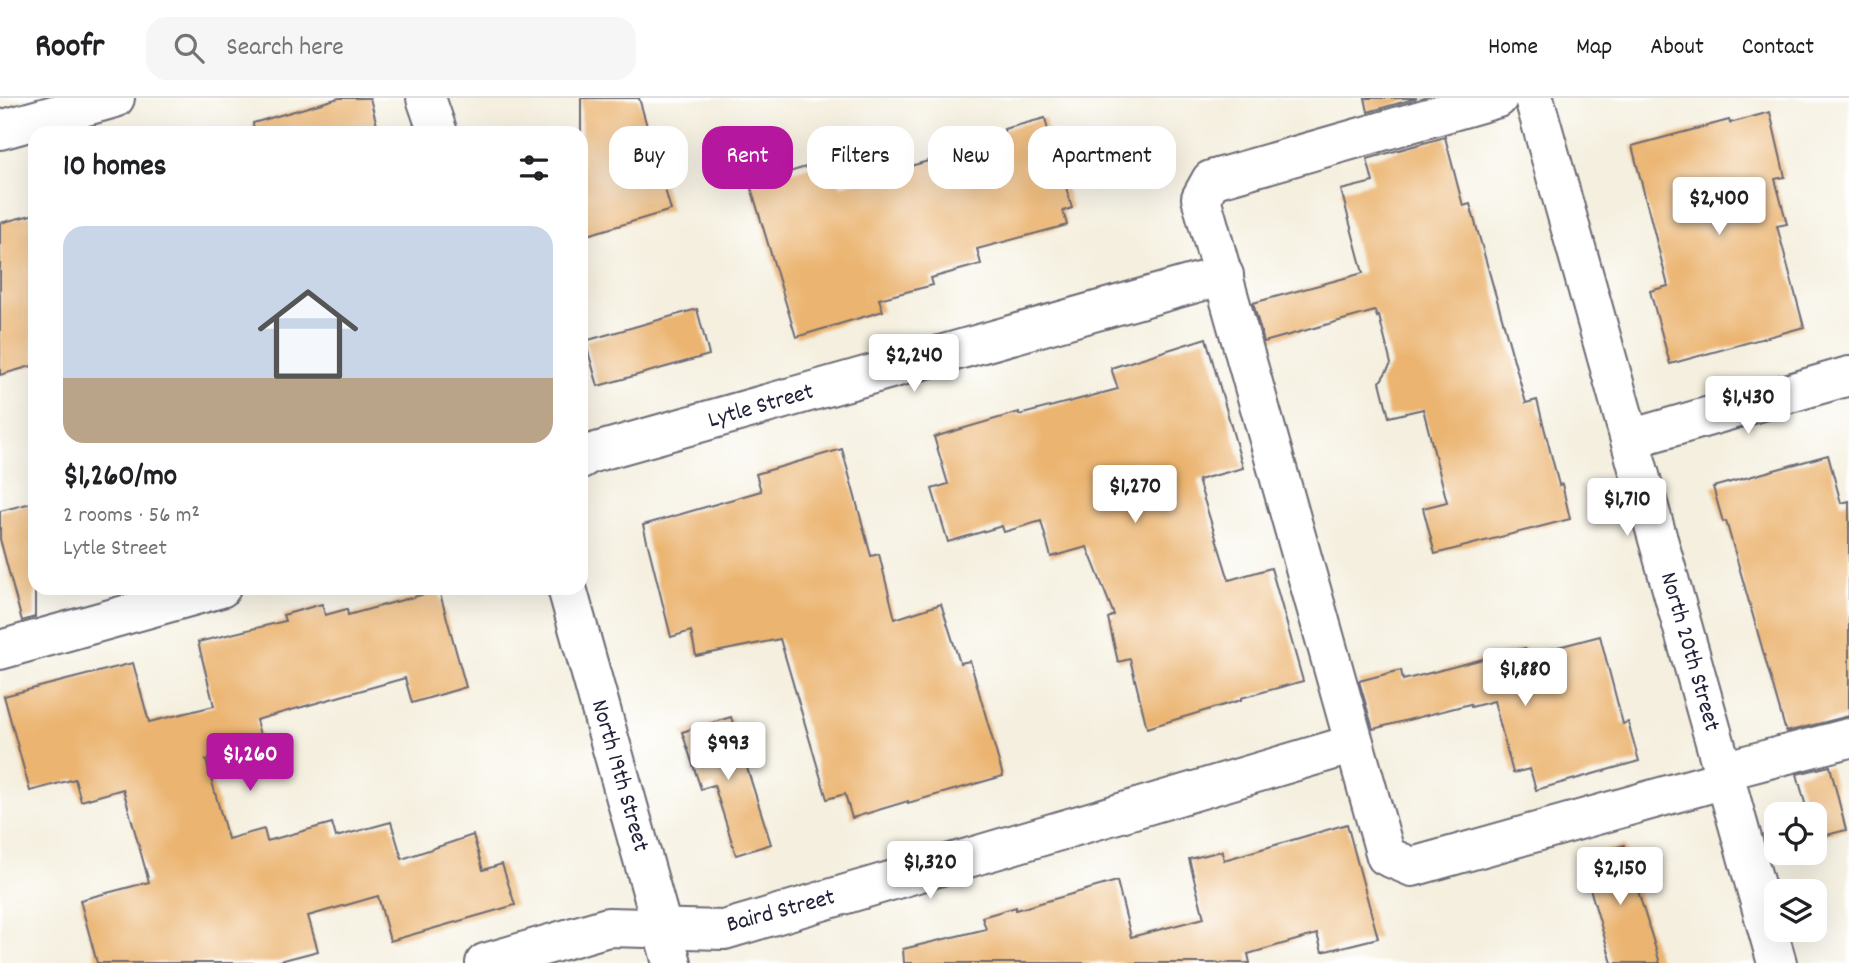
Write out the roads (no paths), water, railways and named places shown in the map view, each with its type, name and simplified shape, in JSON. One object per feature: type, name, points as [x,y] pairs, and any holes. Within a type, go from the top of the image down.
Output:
[{"type":"street","points":[[0,130],[115,98]]},
{"type":"street","points":[[426,98],[436,126]]},
{"type":"street","points":[[1498,98],[1211,180],[1200,198],[1224,275],[1385,856],[1412,867],[1849,738]]},
{"type":"street","name":"North 20th Street","points":[[1534,98],[1777,963]]},
{"type":"street","name":"Lytle Street","points":[[588,455],[1224,275]]},
{"type":"street","points":[[1630,439],[1849,376]]},
{"type":"street","points":[[0,650],[196,595]]},
{"type":"street","name":"North 19th Street","points":[[569,595],[667,946]]},
{"type":"street","name":"Baird Street","points":[[485,963],[608,928],[667,946],[1354,744]]}]
